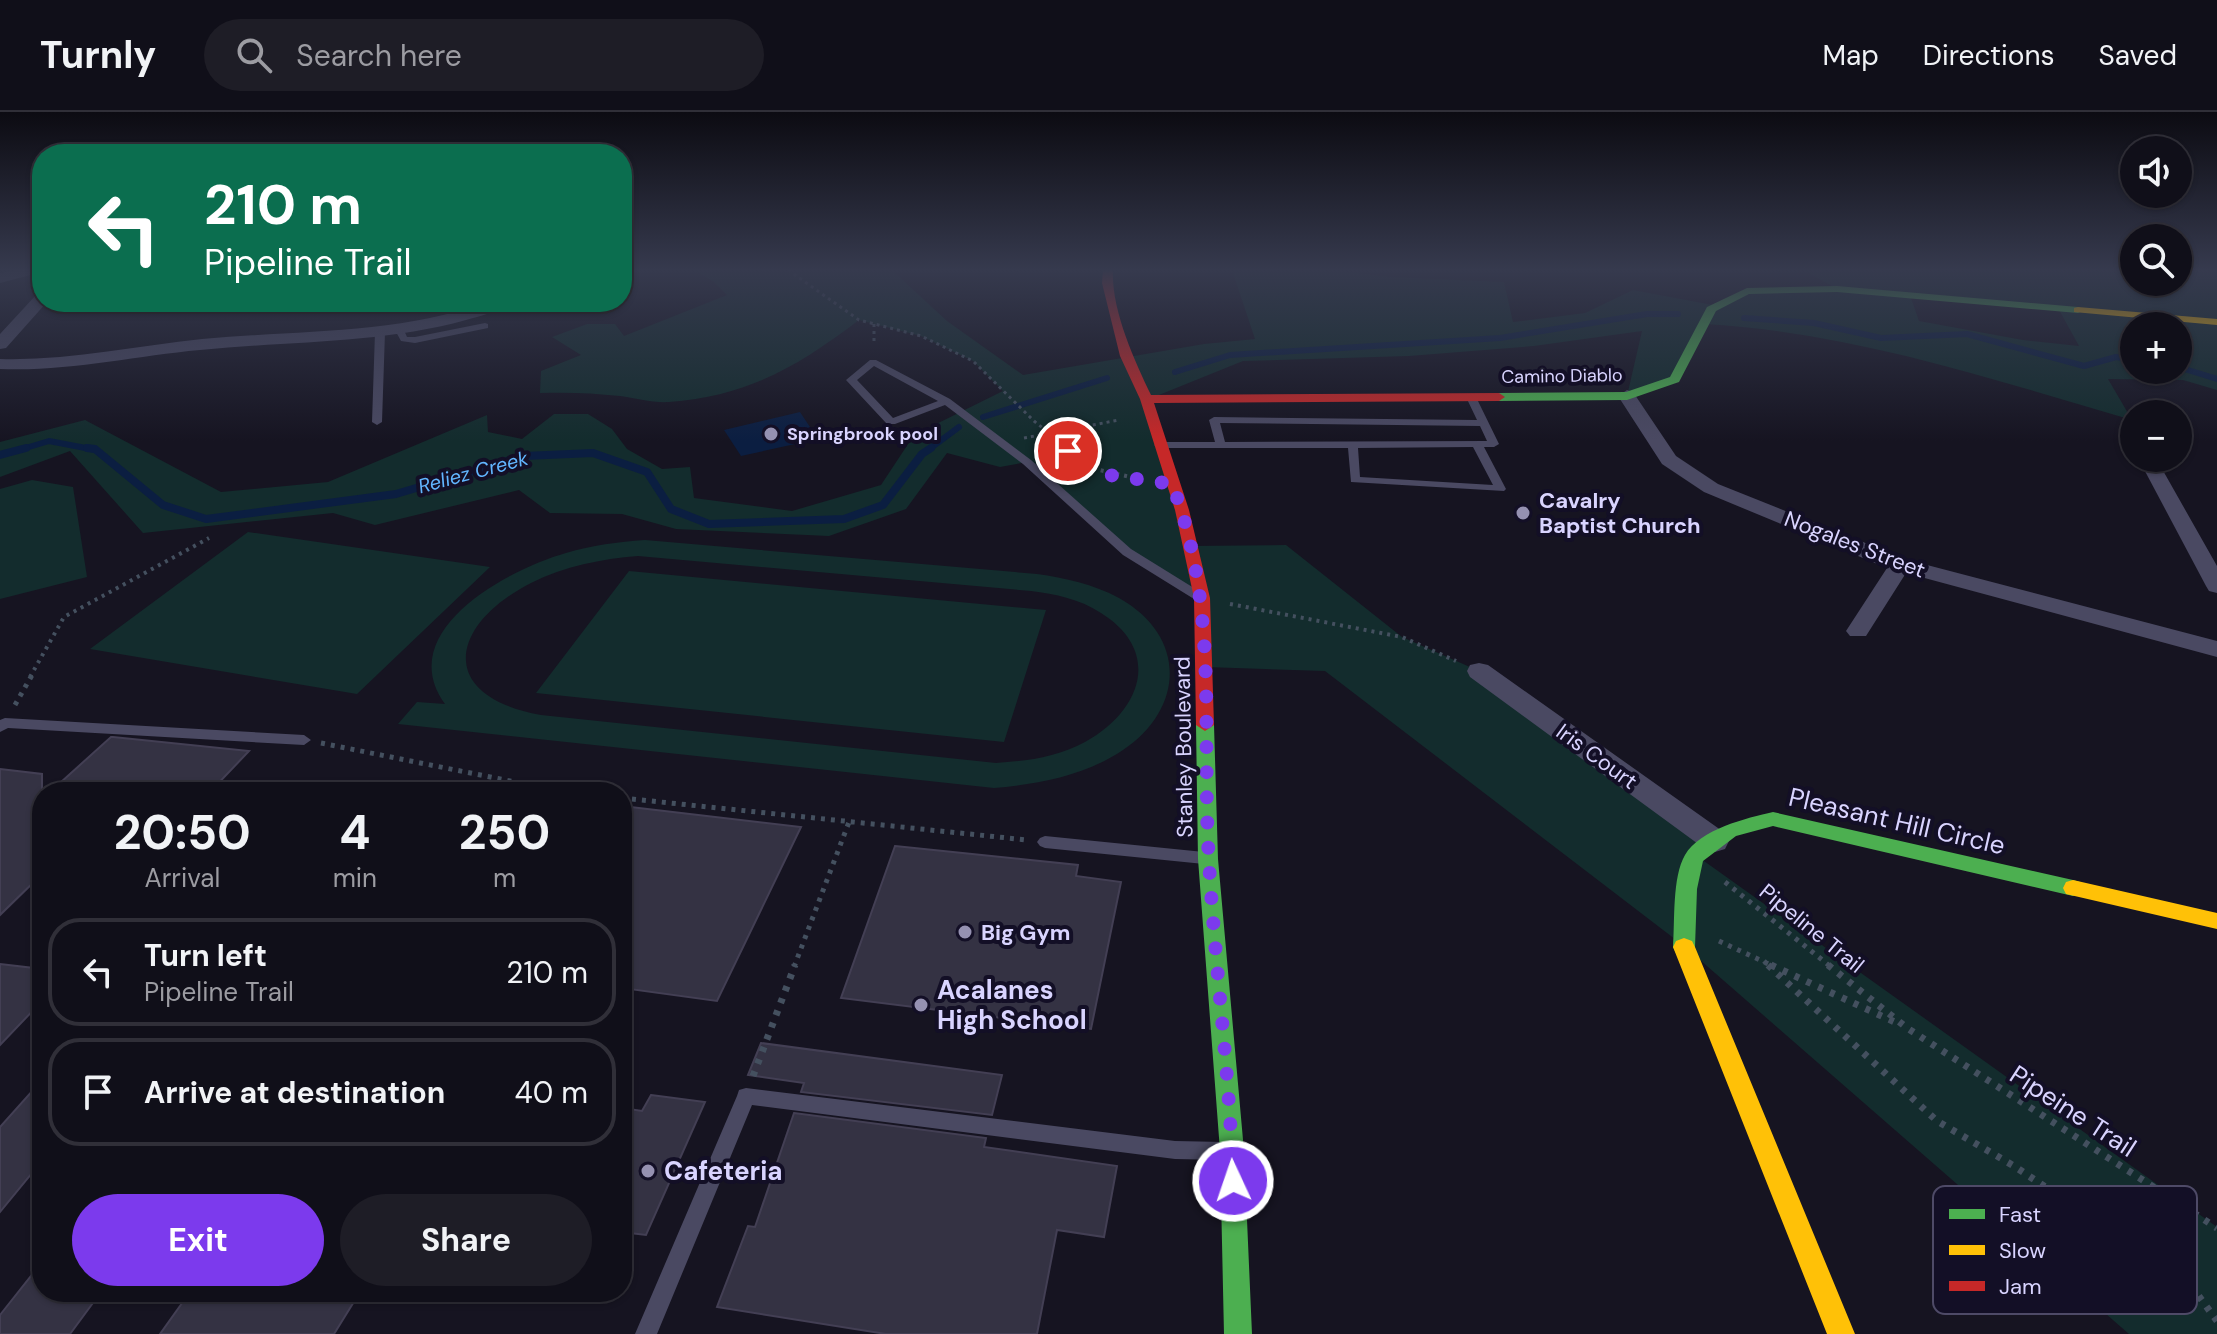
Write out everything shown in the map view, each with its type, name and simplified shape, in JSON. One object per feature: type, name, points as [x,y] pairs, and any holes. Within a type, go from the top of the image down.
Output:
[{"type":"street","points":[[0,344],[15,327]]},
{"type":"street","points":[[0,364],[29,365],[252,340],[414,327]]},
{"type":"street","name":"Stanley Boulevard","points":[[1118,327],[1126,356],[1146,399],[1182,510],[1202,598],[1208,859],[1232,1151],[1238,1334]]},
{"type":"street","name":"Camino Diablo","points":[[1146,399],[1627,396],[1675,379],[1702,327]]},
{"type":"street","name":"Nogales Street","points":[[1627,396],[1669,460],[1711,488],[1900,565],[2217,649]]},
{"type":"street","points":[[2154,472],[2217,586]]},
{"type":"street","points":[[1858,631],[1900,565]]},
{"type":"street","name":"Iris Court","points":[[1479,671],[1704,849]]},
{"type":"street","name":"Pleasant Hill Circle","points":[[1704,849],[1730,830],[1773,819],[2217,921]]},
{"type":"street","points":[[1704,849],[1687,889],[1684,946],[1841,1334]]},
{"type":"lane","points":[[400,330],[404,339],[415,340],[480,327]]},
{"type":"lane","points":[[377,422],[380,332]]},
{"type":"lane","points":[[946,401],[891,422],[851,380],[873,362],[946,401],[1027,462],[1127,552],[1202,598]]},
{"type":"lane","points":[[1159,445],[1494,444],[1471,397]]},
{"type":"lane","points":[[1221,445],[1214,420],[1483,423]]},
{"type":"lane","points":[[1353,445],[1355,480],[1500,489],[1477,444]]},
{"type":"lane","points":[[2,725],[304,740]]},
{"type":"lane","points":[[1045,842],[1208,859]]},
{"type":"lane","points":[[646,1334],[746,1096],[1175,1150],[1232,1151]]},
{"type":"path","points":[[886,327],[921,336],[973,361],[1025,412],[1095,469],[1109,475],[1172,484]]},
{"type":"path","points":[[999,443],[1119,420]]},
{"type":"path","points":[[2,725],[64,617],[209,538]]},
{"type":"path","points":[[1202,598],[1402,637],[1479,671]]},
{"type":"path","points":[[304,740],[515,782]]},
{"type":"path","points":[[632,799],[1045,842]]},
{"type":"path","points":[[746,1096],[849,822]]},
{"type":"path","name":"Pipeline Trail","points":[[1704,849],[1907,1028]]},
{"type":"path","points":[[1907,1028],[1764,961],[1937,1121],[2044,1186]]},
{"type":"path","name":"Pipeine Trail","points":[[1907,1028],[2152,1186]]},
{"type":"path","name":"Pipeine Trail","points":[[2197,1215],[2217,1228]]},
{"type":"path","points":[[2197,1294],[2217,1321]]},
{"type":"green space","points":[[579,327],[617,327],[624,336],[647,327],[849,327],[814,352],[770,376],[747,386],[697,399],[663,402],[600,394],[540,393],[541,371],[581,355],[552,337]]},
{"type":"green space","points":[[886,327],[955,327],[1023,375],[1204,344],[1255,339],[1251,327],[1702,327],[1675,379],[1627,396],[1642,331],[1534,346],[1409,356],[1243,361],[1149,399],[1190,546],[1286,545],[1402,637],[1479,671],[1715,841],[1697,856],[2160,1186],[1959,1186],[1684,946],[1325,671],[1206,667],[1202,598],[1127,552],[1027,462],[1000,467],[947,453],[906,509],[829,536],[676,529],[622,514],[550,513],[519,490],[375,525],[333,513],[143,533],[70,451],[0,477],[0,442],[85,420],[221,492],[328,482],[487,415],[488,432],[522,439],[554,414],[588,414],[612,429],[627,449],[662,469],[690,467],[694,498],[792,511],[881,485],[914,435],[1003,391],[973,361],[921,336]]},
{"type":"green space","points":[[1737,327],[1952,327],[2079,346],[2069,327],[2120,327],[2120,379],[2108,379],[2120,400],[2120,417],[1921,360],[1813,337]]},
{"type":"green space","points":[[2192,327],[2217,327],[2217,390],[2192,383]]},
{"type":"green space","points":[[32,480],[73,487],[87,577],[0,599],[0,489]]},
{"type":"green space","points":[[248,532],[490,567],[357,694],[90,649]]},
{"type":"green space","points":[[645,540],[1037,574],[1079,582],[1119,598],[1141,614],[1157,632],[1170,672],[1167,693],[1158,714],[1143,733],[1108,759],[1061,777],[994,788],[398,724],[417,702],[445,704],[433,677],[434,652],[445,628],[464,607],[516,573],[542,561],[605,544]],"holes":[[[624,557],[1031,591],[1085,604],[1120,628],[1133,645],[1138,663],[1137,680],[1131,698],[1104,729],[1064,751],[1019,761],[996,763],[541,715],[507,706],[484,692],[470,676],[466,658],[470,638],[483,619],[504,600],[531,583],[557,572]]]},
{"type":"green space","points":[[629,571],[1046,610],[1004,742],[536,693]]},
{"type":"green space","points":[[2197,1213],[2217,1227],[2217,1334],[2129,1334],[2106,1314],[2197,1314]]},
{"type":"water","name":"Springbrook pool","points":[[800,412],[818,439],[741,456],[724,430]]},
{"type":"building","points":[[111,737],[249,751],[220,782],[61,782]]},
{"type":"building","points":[[0,769],[42,774],[42,782],[32,782],[32,884],[0,915]]},
{"type":"building","points":[[632,807],[801,827],[717,1001],[632,989]]},
{"type":"building","name":"Big Gym","points":[[895,846],[1078,865],[1076,876],[1121,882],[1091,1029],[841,998]]},
{"type":"building","points":[[0,964],[32,968],[32,1011],[0,1045]]},
{"type":"building","points":[[761,1043],[1002,1075],[992,1115],[801,1092],[804,1083],[748,1075]]},
{"type":"building","points":[[32,1091],[32,1173],[0,1212],[0,1127]]},
{"type":"building","name":"Cafeteria","points":[[651,1095],[705,1102],[646,1235],[632,1233],[632,1110],[642,1111]]},
{"type":"building","points":[[794,1113],[986,1138],[984,1147],[1117,1166],[1104,1237],[1057,1230],[1037,1334],[886,1334],[717,1307],[748,1226],[755,1227]]},
{"type":"building","points":[[32,1275],[32,1302],[94,1302],[70,1334],[0,1334],[0,1315]]},
{"type":"building","points":[[183,1302],[354,1302],[334,1334],[160,1334]]},
{"type":"waterway","name":"Reliez Creek","points":[[1175,372],[1230,355],[1500,338],[1567,327]]},
{"type":"waterway","name":"Reliez Creek","points":[[1832,327],[1881,338],[1967,334],[2084,366],[2120,358]]},
{"type":"waterway","name":"Reliez Creek","points":[[2192,371],[2217,379]]},
{"type":"waterway","name":"Reliez Creek","points":[[983,417],[1107,378]]},
{"type":"waterway","name":"Reliez Creek","points":[[928,450],[959,427]]},
{"type":"waterway","name":"Reliez Creek","points":[[23,449],[49,441],[96,450]]},
{"type":"waterway","name":"Reliez Creek","points":[[87,448],[95,449],[163,505],[206,519],[396,494],[524,456],[593,453],[647,472],[671,509],[709,524],[844,519],[883,505],[928,450]]},
{"type":"waterway","name":"Reliez Creek","points":[[0,455],[23,449]]},
{"type":"traffic: fast","points":[[1499,397],[1627,396],[1675,379],[1702,327]]},
{"type":"traffic: fast","points":[[1205,725],[1208,859],[1232,1151],[1238,1334]]},
{"type":"traffic: fast","points":[[1684,947],[1687,889],[1694,857],[1730,830],[1773,819],[2073,888]]},
{"type":"traffic: slow","points":[[2073,888],[2217,921]]},
{"type":"traffic: slow","points":[[1684,947],[1841,1334]]},
{"type":"traffic: jam","points":[[1118,327],[1126,356],[1146,399],[1182,510],[1202,598],[1205,725]]},
{"type":"traffic: jam","points":[[1146,399],[1499,397]]},
{"type":"place","name":"Springbrook pool","points":[[771,434]]},
{"type":"place","name":"Cavalry Baptist Church","points":[[1523,513]]},
{"type":"place","name":"Big Gym","points":[[965,932]]},
{"type":"place","name":"Acalanes High School","points":[[921,1005]]},
{"type":"place","name":"Cafeteria","points":[[648,1171]]},
{"type":"route","points":[[1068,451],[1109,475],[1172,484],[1182,510],[1202,598],[1206,667],[1208,859],[1233,1181]]}]
